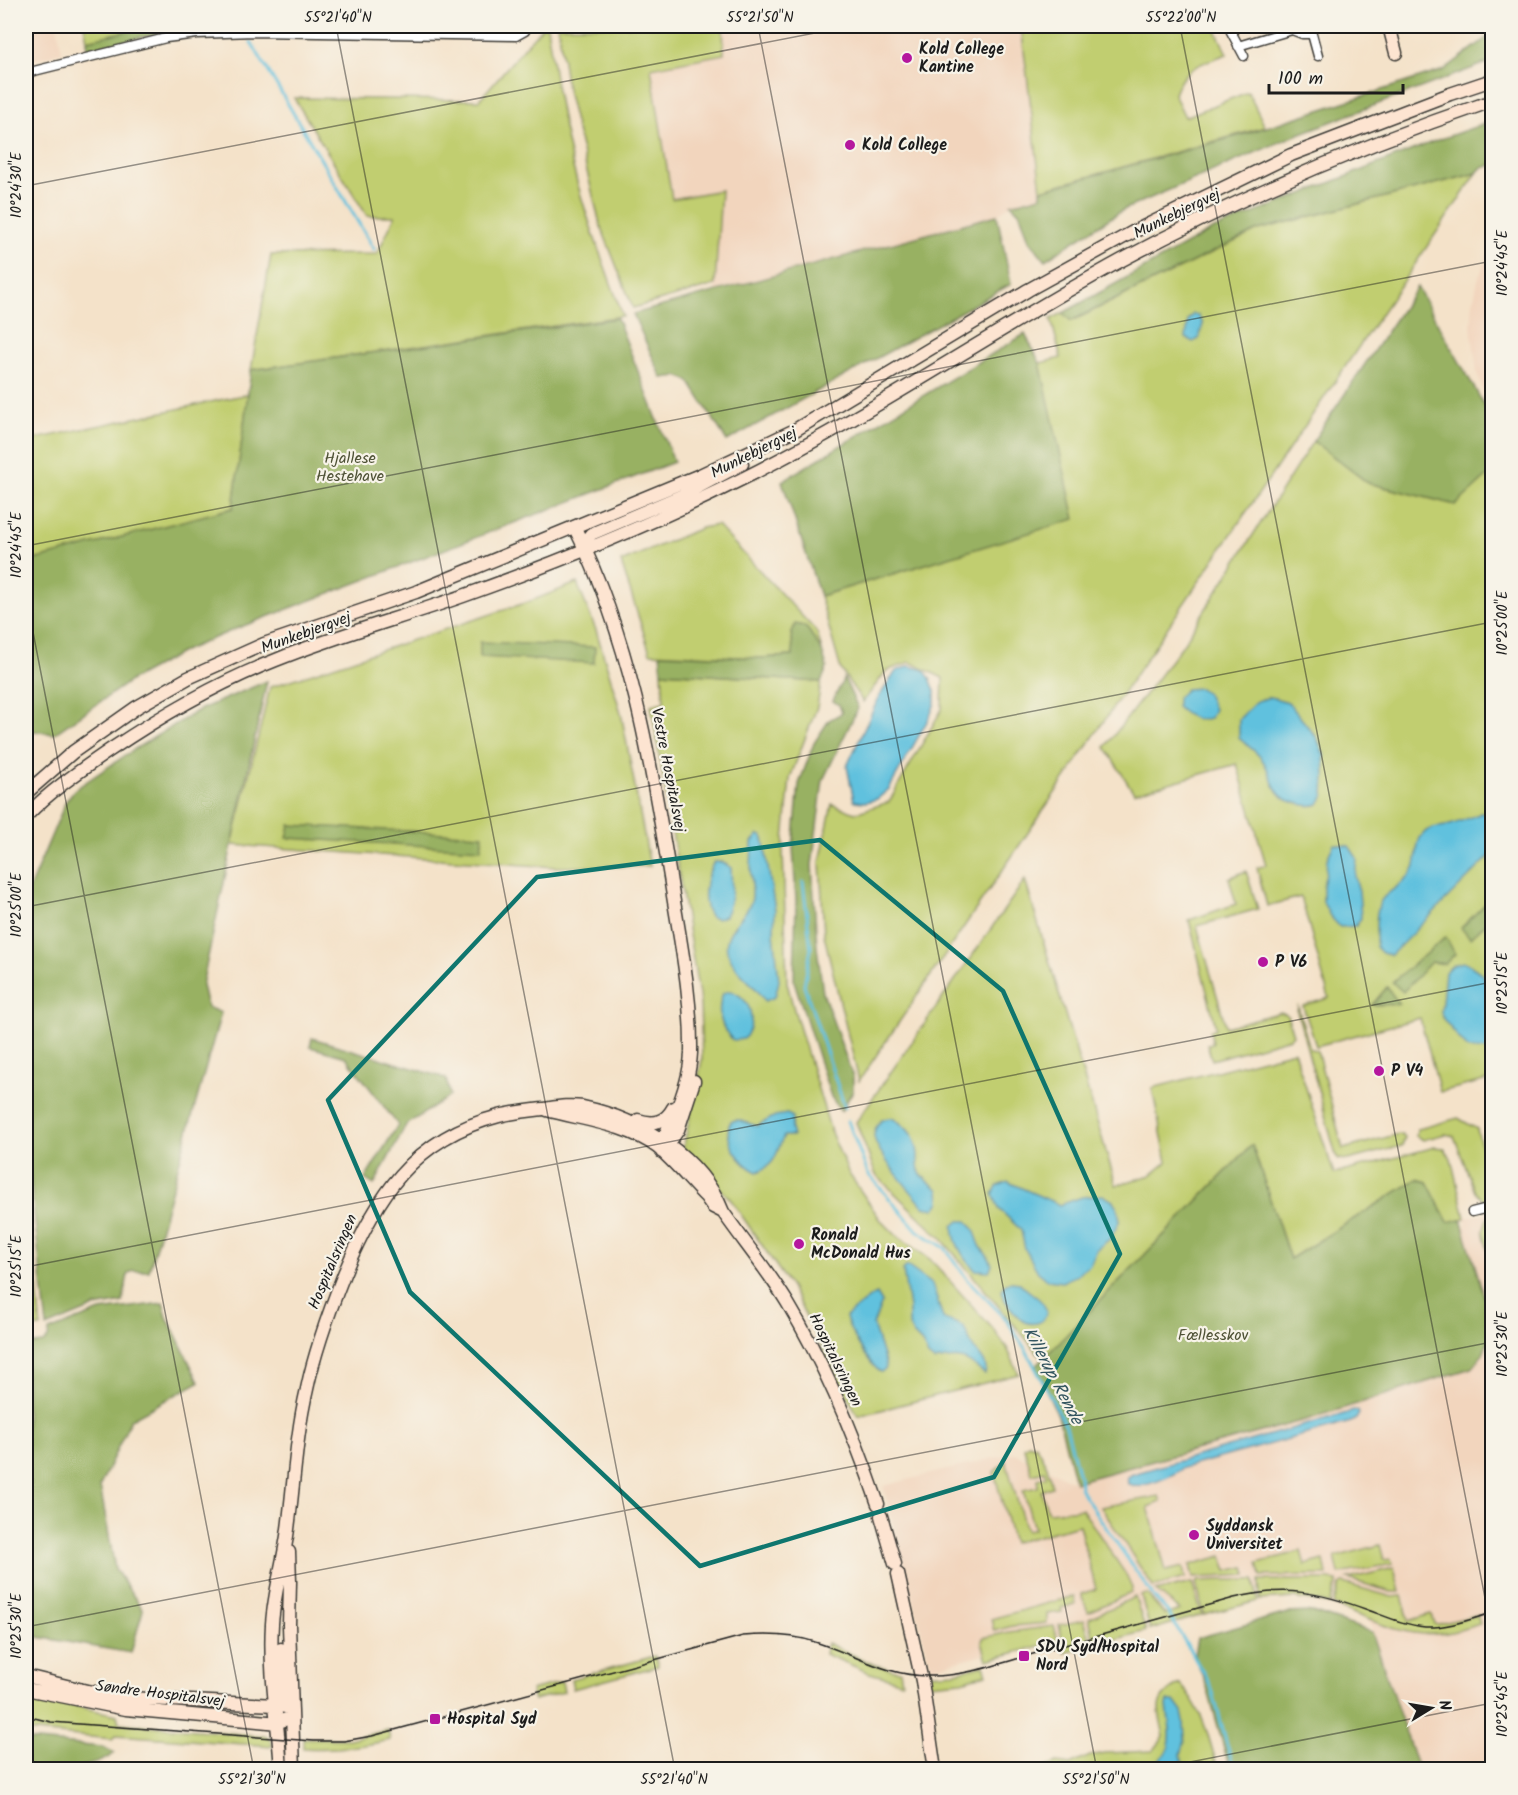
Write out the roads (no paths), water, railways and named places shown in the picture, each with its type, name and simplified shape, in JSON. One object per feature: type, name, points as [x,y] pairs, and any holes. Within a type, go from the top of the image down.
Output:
[{"type":"street","points":[[26,73],[166,38],[197,34],[392,29],[516,36],[525,31],[528,26]]},
{"type":"street","points":[[1228,26],[1244,56]]},
{"type":"street","points":[[1389,26],[1396,53]]},
{"type":"street","points":[[1238,46],[1292,30],[1302,34],[1312,34],[1318,56]]},
{"type":"street","name":"Munkebjergvej","points":[[26,793],[82,745],[137,707],[188,678],[264,644],[416,591],[700,475],[795,430],[1028,290],[1133,232],[1291,155],[1492,80]]},
{"type":"street","name":"Munkebjergvej","points":[[26,816],[35,806],[86,766],[147,724],[215,687],[276,660],[464,596],[586,550],[743,478],[810,443],[1122,261],[1198,222],[1352,152],[1492,101]]},
{"type":"street","points":[[586,550],[587,538],[591,534],[683,495],[812,428],[827,411]]},
{"type":"street","name":"Vestre Hospitalsvej","points":[[575,528],[610,612],[639,706],[655,784],[682,950],[691,1028],[691,1056],[687,1083],[664,1146]]},
{"type":"street","points":[[609,1114],[622,1114],[649,1123],[658,1122],[671,1112],[681,1083],[691,1028]]},
{"type":"street","name":"Hospitalsringen","points":[[282,1770],[279,1581],[288,1531],[294,1466],[306,1390],[318,1346],[329,1311],[356,1247],[383,1196],[400,1175],[428,1148],[477,1121],[508,1113],[575,1106],[609,1114],[644,1129],[702,1176],[717,1197],[723,1212],[786,1301],[809,1341],[849,1426],[897,1569],[922,1681],[935,1770]]},
{"type":"street","name":"Hospitalsringen","points":[[543,1109],[600,1122],[664,1146]]},
{"type":"street","points":[[1472,1212],[1492,1206]]},
{"type":"street","name":"Hospitalsringen","points":[[288,1531],[289,1625],[282,1715],[294,1770]]},
{"type":"street","name":"Søndre Hospitalsvej","points":[[26,1676],[87,1691],[128,1698],[282,1715]]},
{"type":"street","name":"Søndre Hospitalsvej","points":[[26,1689],[87,1703],[153,1711],[282,1715]]},
{"type":"street","points":[[282,1715],[288,1770]]},
{"type":"water","points":[[1193,314],[1198,315],[1203,324],[1199,339],[1193,342],[1186,338],[1188,320]]},
{"type":"water","points":[[909,666],[924,670],[930,678],[935,691],[935,703],[930,716],[889,789],[877,799],[866,802],[854,801],[847,766],[880,695],[896,671]]},
{"type":"water","points":[[1200,688],[1207,694],[1214,709],[1210,718],[1192,717],[1177,707],[1177,698],[1186,689]]},
{"type":"water","points":[[1271,697],[1288,702],[1317,738],[1324,755],[1325,775],[1324,795],[1319,804],[1305,805],[1282,797],[1261,758],[1239,738],[1239,719],[1257,701]]},
{"type":"water","points":[[1481,813],[1492,814],[1492,854],[1391,955],[1382,953],[1376,947],[1378,907],[1384,897],[1405,881],[1411,873],[1421,837],[1430,829],[1450,825]]},
{"type":"water","points":[[758,835],[762,836],[764,842],[775,910],[774,932],[779,981],[775,997],[765,1001],[736,968],[726,946],[730,933],[751,902],[752,842]]},
{"type":"water","points":[[1334,844],[1349,846],[1357,858],[1355,877],[1359,891],[1361,918],[1356,926],[1340,927],[1330,916],[1323,902],[1327,859]]},
{"type":"water","points":[[714,862],[723,862],[731,868],[728,910],[725,916],[717,919],[711,917],[705,897],[706,882]]},
{"type":"water","points":[[1463,962],[1480,972],[1488,983],[1492,1050],[1468,1049],[1444,1020],[1441,1013],[1445,972],[1453,965]]},
{"type":"water","points":[[730,991],[743,999],[750,1011],[750,1025],[744,1039],[733,1040],[725,1030],[720,1018],[723,993]]},
{"type":"water","points":[[787,1114],[793,1117],[791,1129],[793,1136],[784,1136],[772,1162],[757,1172],[734,1150],[729,1135],[731,1121],[738,1120],[757,1126],[775,1116]]},
{"type":"water","points":[[892,1118],[910,1133],[916,1143],[920,1172],[939,1190],[940,1202],[935,1209],[924,1207],[881,1153],[874,1136],[876,1127],[882,1119]]},
{"type":"water","points":[[1008,1182],[1060,1205],[1082,1197],[1103,1195],[1113,1201],[1120,1220],[1111,1238],[1097,1249],[1090,1265],[1062,1282],[1048,1280],[1038,1272],[1025,1249],[1021,1230],[999,1209],[993,1194],[997,1186]]},
{"type":"water","points":[[959,1221],[967,1221],[973,1229],[980,1246],[991,1262],[989,1271],[975,1270],[960,1250],[953,1226]]},
{"type":"water","points":[[907,1266],[932,1284],[943,1318],[964,1328],[986,1366],[985,1374],[964,1360],[954,1358],[934,1361],[928,1356],[922,1343],[909,1326],[909,1308],[903,1270]]},
{"type":"water","points":[[1006,1283],[1020,1283],[1042,1302],[1046,1315],[1041,1321],[1032,1324],[1023,1321],[1005,1301],[1002,1290]]},
{"type":"water","points":[[877,1294],[882,1302],[873,1325],[885,1362],[886,1368],[881,1372],[871,1363],[860,1347],[846,1317]]},
{"type":"water","points":[[1358,1411],[1359,1414],[1351,1422],[1183,1468],[1164,1479],[1148,1484],[1128,1484],[1127,1477],[1133,1474]]},
{"type":"water","points":[[1168,1701],[1174,1701],[1182,1712],[1185,1741],[1181,1754],[1184,1769],[1156,1769],[1158,1761],[1168,1749],[1169,1744]]},
{"type":"waterway","points":[[251,42],[374,249]]},
{"type":"waterway","name":"Killerup Rende","points":[[803,882],[811,949],[804,985],[845,1108]]},
{"type":"waterway","name":"Killerup Rende","points":[[848,1121],[868,1174],[918,1231],[945,1248],[967,1279],[1006,1319],[1026,1350],[1066,1426],[1080,1487],[1085,1497],[1154,1597],[1167,1611],[1211,1686],[1234,1770]]},
{"type":"tram line","points":[[26,1716],[51,1722],[314,1741],[344,1741],[372,1736],[743,1636],[797,1637],[898,1672],[942,1676],[985,1668],[1252,1594],[1286,1591],[1318,1595],[1403,1623],[1425,1627],[1451,1625],[1492,1613]]},
{"type":"place","name":"Kold College Kantine","points":[[907,58]]},
{"type":"place","name":"Kold College","points":[[850,145]]},
{"type":"place","name":"P V6","points":[[1263,962]]},
{"type":"place","name":"P V4","points":[[1379,1071]]},
{"type":"place","name":"Ronald McDonald Hus","points":[[799,1244]]},
{"type":"place","name":"Syddansk Universitet","points":[[1194,1535]]},
{"type":"place","name":"SDU Syd/Hospital Nord","points":[[1024,1656]]},
{"type":"place","name":"Hospital Syd","points":[[435,1719]]},
{"type":"park label","name":"Hjallese Hestehave","points":[[350,467]]},
{"type":"park label","name":"Fællesskov","points":[[1213,1335]]}]
